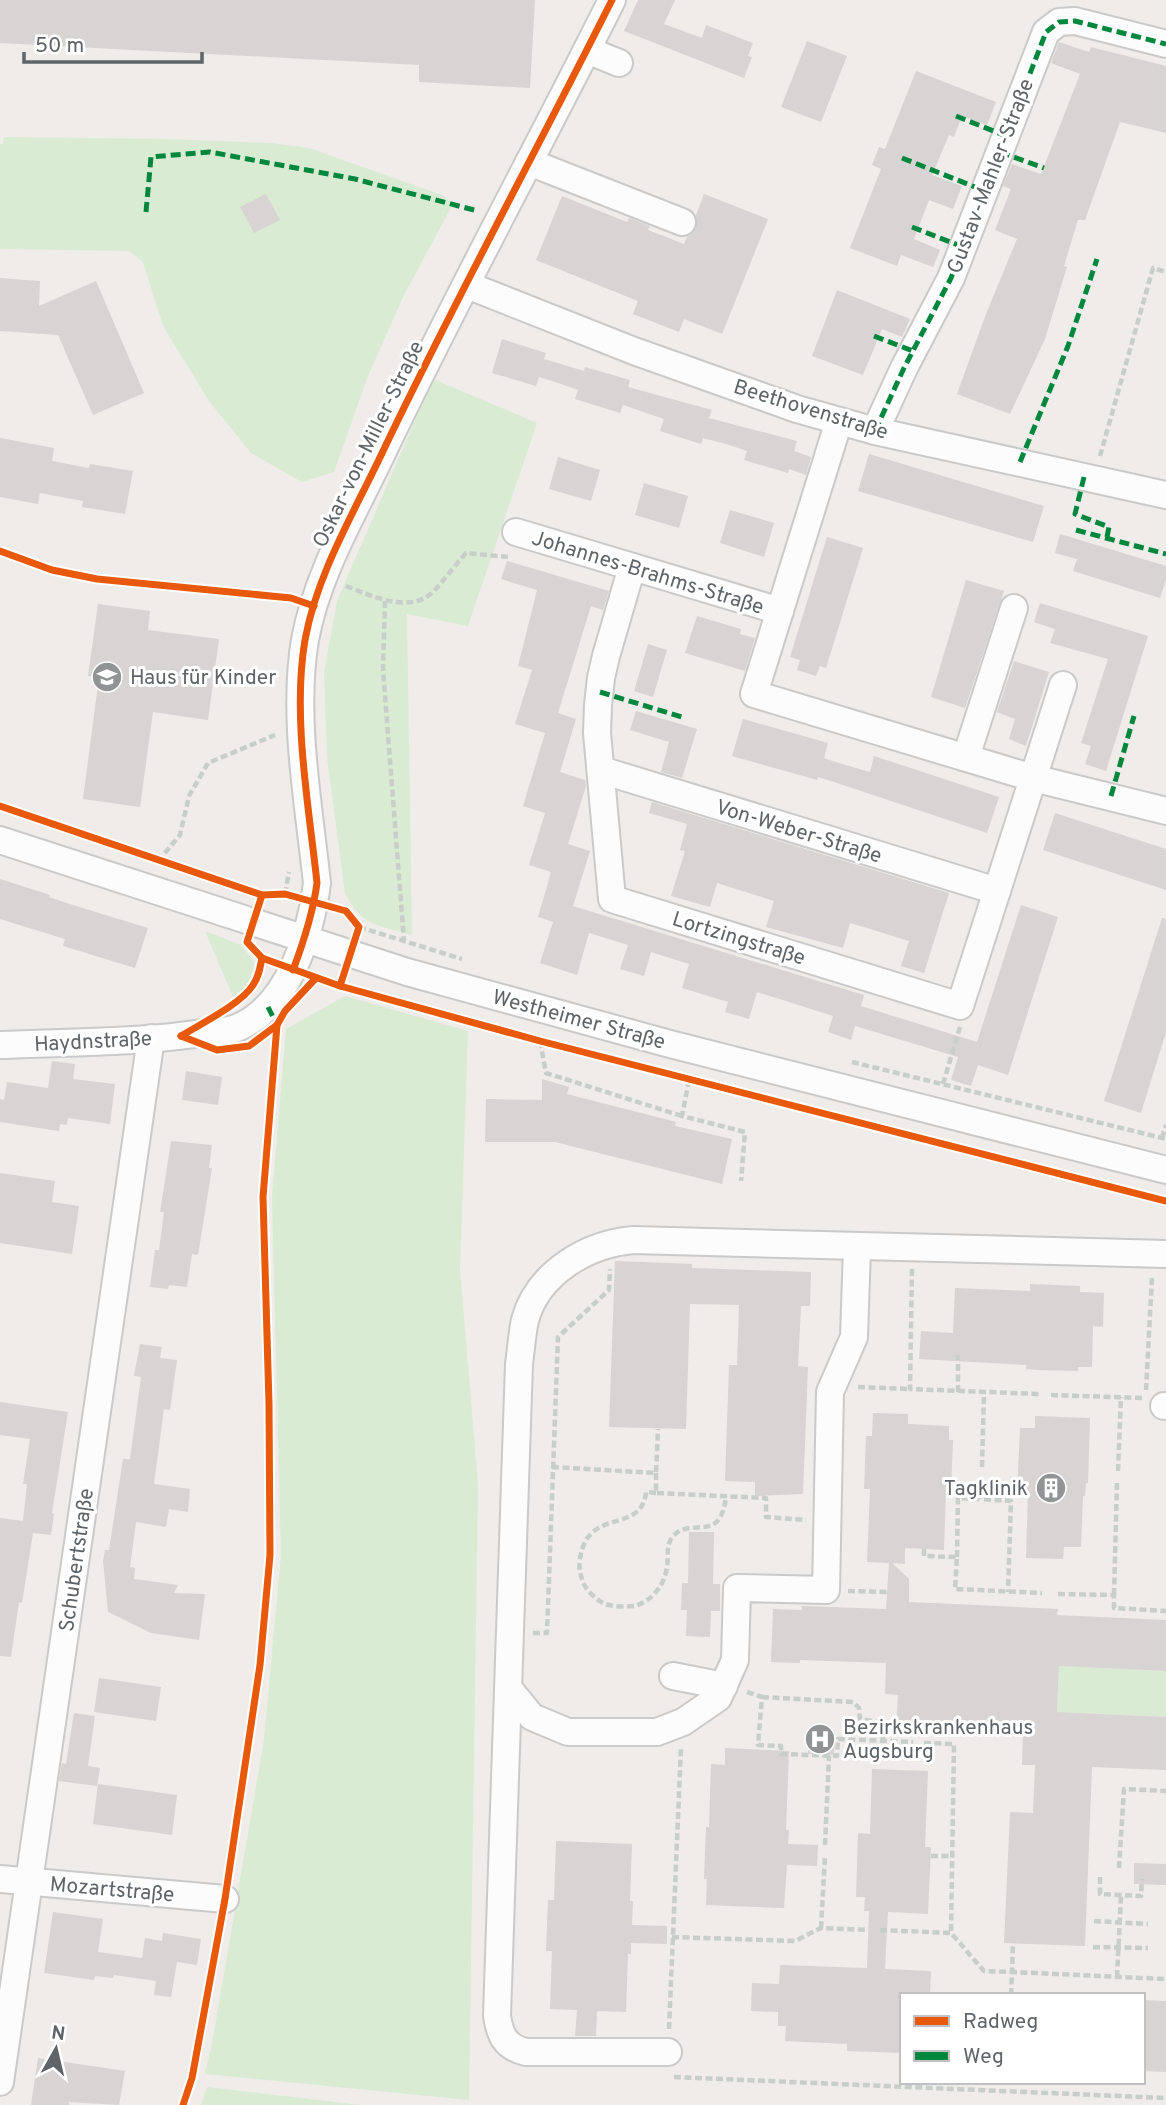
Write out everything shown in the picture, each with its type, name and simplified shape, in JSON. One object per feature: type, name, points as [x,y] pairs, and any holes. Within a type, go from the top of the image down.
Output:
[{"type":"street","name":"Oskar-von-Miller-Straße","points":[[305,938],[315,903],[317,883],[301,721],[301,667],[309,623],[323,577],[399,417],[530,162],[570,108],[587,50],[612,0]]},
{"type":"street","name":"Gustav-Mahler-Straße","points":[[875,431],[951,278],[983,206],[1046,32],[1059,22],[1075,21],[1093,14],[1119,21],[1166,44]]},
{"type":"street","points":[[587,50],[619,63]]},
{"type":"street","points":[[530,162],[682,222]]},
{"type":"street","name":"Beethovenstraße","points":[[467,285],[634,351],[797,409],[875,431],[1166,495]]},
{"type":"street","points":[[838,421],[754,694],[1033,778],[1166,811]]},
{"type":"street","name":"Johannes-Brahms-Straße","points":[[516,532],[779,611]]},
{"type":"street","name":"Lortzingstraße","points":[[632,567],[601,678],[597,733],[612,899],[960,1006]]},
{"type":"street","points":[[965,757],[1014,608]]},
{"type":"street","points":[[960,1006],[1063,685]]},
{"type":"street","name":"Von-Weber-Straße","points":[[601,770],[997,891]]},
{"type":"street","name":"Westheimer Straße","points":[[0,839],[407,972],[670,1044],[1166,1170]]},
{"type":"street","name":"Haydnstraße","points":[[0,1045],[181,1036],[238,1028],[268,1007],[293,970],[305,938]]},
{"type":"street","name":"Schubertstraße","points":[[0,2082],[151,1038]]},
{"type":"street","points":[[857,1248],[854,1337],[830,1392],[826,1591],[737,1588],[735,1660],[718,1698],[683,1722],[657,1732],[568,1732],[532,1717],[518,1677],[511,1633],[519,1364],[526,1319],[533,1302],[553,1275],[587,1251],[611,1242],[633,1240],[857,1248],[1162,1264]]},
{"type":"street","points":[[673,1676],[724,1686]]},
{"type":"street","points":[[518,1677],[497,2015],[500,2032],[505,2042],[526,2052],[668,2052]]},
{"type":"street","name":"Mozartstraße","points":[[0,1879],[225,1899]]},
{"type":"path","points":[[1093,479],[1153,268],[1166,272]]},
{"type":"path","points":[[323,577],[385,601],[412,602],[432,593],[466,553],[509,557],[516,532]]},
{"type":"path","points":[[385,601],[383,670],[404,941]]},
{"type":"path","points":[[158,862],[180,835],[189,796],[208,764],[275,734]]},
{"type":"path","points":[[359,927],[473,962]]},
{"type":"path","points":[[943,1084],[963,1017],[960,1006]]},
{"type":"path","points":[[540,1041],[546,1073],[682,1116],[745,1132],[741,1181]]},
{"type":"path","points":[[840,1059],[1164,1138],[1166,1125]]},
{"type":"path","points":[[682,1116],[689,1080]]},
{"type":"path","points":[[910,1389],[912,1261]]},
{"type":"path","points":[[1051,1395],[1121,1397],[1159,1404],[1152,1269],[1162,1264]]},
{"type":"path","points":[[511,1633],[547,1633],[558,1337],[609,1290],[610,1265]]},
{"type":"path","points":[[958,1355],[958,1392]]},
{"type":"path","points":[[833,1386],[1039,1394]]},
{"type":"path","points":[[982,1467],[984,1393]]},
{"type":"path","points":[[1118,1471],[1121,1397]]},
{"type":"path","points":[[656,1493],[658,1429]]},
{"type":"path","points":[[552,1467],[656,1473]]},
{"type":"path","points":[[981,1481],[981,1499]]},
{"type":"path","points":[[1117,1482],[1114,1608],[1166,1611]]},
{"type":"path","points":[[726,1496],[719,1520],[705,1527],[685,1530],[673,1537],[668,1547],[667,1569],[658,1591],[640,1605],[626,1607],[603,1603],[588,1591],[582,1582],[579,1560],[586,1539],[593,1530],[602,1525],[637,1514],[644,1505],[646,1492],[656,1493],[726,1496],[766,1498],[766,1517],[827,1522]]},
{"type":"path","points":[[1008,1592],[1010,1501],[958,1498],[955,1589],[1008,1592],[1042,1593]]},
{"type":"path","points":[[925,1549],[924,1556],[957,1557]]},
{"type":"path","points":[[826,1591],[887,1592]]},
{"type":"path","points":[[1058,1594],[1114,1595]]},
{"type":"path","points":[[724,1686],[762,1696],[853,1702],[859,1708],[860,1719],[883,1723],[883,1741]]},
{"type":"path","points":[[762,1696],[758,1745],[782,1746],[781,1754],[837,1756],[838,1740],[913,1742]]},
{"type":"path","points":[[683,1722],[667,2077],[1166,2098]]},
{"type":"path","points":[[924,1743],[954,1744],[951,1933],[984,1971],[1166,1979]]},
{"type":"path","points":[[825,1845],[829,1756]]},
{"type":"path","points":[[1118,1868],[1124,1789],[1166,1791]]},
{"type":"path","points":[[930,1856],[953,1856]]},
{"type":"path","points":[[821,1928],[825,1857]]},
{"type":"path","points":[[1100,1877],[1100,1894],[1121,1896],[1141,1896],[1142,1879]]},
{"type":"path","points":[[1117,1977],[1121,1896]]},
{"type":"path","points":[[1094,1921],[1148,1924]]},
{"type":"path","points":[[672,1937],[795,1941],[821,1928],[868,1930]]},
{"type":"path","points":[[880,1930],[951,1933]]},
{"type":"path","points":[[1011,1993],[1013,1943]]},
{"type":"path","points":[[1093,1947],[1148,1948]]},
{"type":"path","points":[[1007,2084],[1007,2092]]},
{"type":"green space","points":[[4,137],[170,139],[271,143],[309,148],[442,195],[453,204],[403,297],[368,376],[334,472],[302,482],[251,453],[209,401],[163,326],[143,262],[129,251],[0,249],[0,144],[3,144]]},
{"type":"green space","points":[[433,379],[537,423],[468,626],[407,614],[412,935],[365,919],[345,893],[327,757],[324,673],[337,601]]},
{"type":"green space","points":[[205,931],[241,945],[254,962],[248,983],[234,999]]},
{"type":"green space","points":[[345,996],[468,1031],[460,1270],[478,1484],[469,2100],[205,2074],[264,1740],[281,1555],[272,1198],[286,1029]]},
{"type":"green space","points":[[1059,1666],[1166,1671],[1166,1717],[1057,1712]]},
{"type":"green space","points":[[207,2087],[360,2105],[201,2105]]},
{"type":"building","points":[[0,0],[535,0],[530,88],[419,82],[419,65],[0,43]]},
{"type":"building","points":[[638,0],[675,0],[664,24],[702,38],[706,25],[753,43],[748,56],[752,57],[744,78],[624,31]]},
{"type":"building","points":[[807,41],[847,56],[821,122],[781,107]]},
{"type":"building","points":[[1059,42],[1089,52],[1091,47],[1166,66],[1166,133],[1120,122],[1085,220],[1078,220],[1045,339],[1010,414],[957,394],[1017,239],[995,230],[1011,189],[1003,186],[1012,164],[1041,174],[1080,74],[1051,63]]},
{"type":"building","points":[[916,71],[996,102],[987,125],[962,116],[954,137],[949,135],[932,175],[962,186],[953,209],[929,200],[914,239],[940,250],[933,267],[901,255],[897,266],[850,248],[881,169],[872,165],[879,147],[885,149]]},
{"type":"building","points":[[266,194],[280,220],[254,233],[240,207]]},
{"type":"building","points":[[704,194],[768,219],[722,334],[684,319],[679,332],[633,314],[638,301],[536,260],[562,196],[627,222],[629,218],[650,226],[648,230],[684,244],[696,228],[696,215]]},
{"type":"building","points":[[0,278],[40,281],[39,306],[96,281],[144,393],[93,415],[58,335],[0,331]]},
{"type":"building","points":[[837,290],[910,319],[902,337],[882,329],[863,375],[812,356]]},
{"type":"building","points":[[502,339],[546,353],[544,359],[584,371],[585,367],[630,380],[628,387],[712,410],[709,418],[797,441],[794,451],[811,457],[806,475],[789,469],[788,473],[744,460],[747,451],[726,444],[703,438],[701,444],[660,431],[664,419],[623,405],[620,413],[575,399],[578,390],[558,383],[539,377],[536,386],[492,373]]},
{"type":"building","points":[[0,438],[54,448],[52,461],[89,468],[90,464],[133,471],[125,514],[82,507],[83,501],[40,493],[38,504],[0,497]]},
{"type":"building","points":[[869,454],[1044,506],[1033,542],[858,491]]},
{"type":"building","points":[[558,457],[600,470],[591,501],[549,489]]},
{"type":"building","points":[[644,483],[688,496],[679,528],[635,515]]},
{"type":"building","points":[[730,510],[774,523],[764,557],[720,543]]},
{"type":"building","points":[[1060,534],[1166,566],[1166,580],[1160,598],[1073,571],[1077,559],[1055,553]]},
{"type":"building","points":[[827,537],[863,548],[826,668],[820,666],[816,676],[797,670],[800,660],[790,657]]},
{"type":"building","points":[[507,561],[609,591],[603,610],[591,606],[558,713],[576,719],[560,772],[585,780],[586,786],[568,844],[590,851],[573,906],[864,995],[861,1006],[977,1042],[1021,905],[1058,917],[1008,1075],[978,1065],[971,1086],[951,1080],[958,1057],[855,1026],[851,1040],[828,1032],[833,1016],[757,992],[749,1019],[725,1012],[728,1002],[682,988],[689,964],[651,952],[644,976],[620,969],[628,945],[589,933],[577,975],[540,963],[553,922],[538,917],[551,872],[529,865],[545,813],[523,806],[545,733],[515,724],[532,670],[518,666],[537,590],[501,579]]},
{"type":"building","points":[[966,580],[1004,591],[965,708],[931,697]]},
{"type":"building","points":[[1040,603],[1148,636],[1106,771],[1085,764],[1091,746],[1081,743],[1108,659],[1050,643],[1055,629],[1034,622]]},
{"type":"building","points":[[98,604],[150,611],[148,630],[219,639],[208,720],[153,712],[140,807],[83,799],[99,677],[88,676]]},
{"type":"building","points":[[697,616],[741,629],[740,634],[755,638],[745,671],[685,653]]},
{"type":"building","points":[[648,644],[667,650],[653,697],[634,691]]},
{"type":"building","points":[[1014,661],[1049,672],[1026,746],[1009,739],[1015,719],[997,712]]},
{"type":"building","points":[[636,711],[697,729],[682,778],[661,772],[669,742],[630,730]]},
{"type":"building","points":[[743,719],[828,743],[824,758],[842,764],[870,772],[874,756],[999,797],[987,833],[818,777],[817,780],[732,756]]},
{"type":"building","points":[[652,802],[949,893],[924,973],[901,966],[909,941],[880,932],[850,923],[843,948],[766,927],[774,901],[717,883],[710,907],[671,896],[685,851],[680,850],[687,824],[649,813]]},
{"type":"building","points":[[1055,813],[1166,849],[1166,890],[1043,850]]},
{"type":"building","points":[[0,879],[148,928],[135,968],[63,946],[65,939],[0,919]]},
{"type":"building","points":[[1162,918],[1166,919],[1166,1032],[1141,1113],[1104,1101]]},
{"type":"building","points":[[52,1061],[75,1064],[73,1079],[115,1084],[110,1124],[68,1118],[67,1125],[60,1124],[59,1131],[0,1122],[0,1099],[4,1100],[7,1082],[48,1088]]},
{"type":"building","points":[[186,1071],[222,1077],[218,1105],[182,1100]]},
{"type":"building","points":[[542,1079],[569,1087],[567,1094],[676,1122],[675,1126],[732,1139],[722,1184],[555,1142],[485,1142],[486,1099],[542,1100]]},
{"type":"building","points":[[171,1141],[212,1145],[209,1168],[212,1168],[198,1255],[192,1254],[187,1287],[169,1285],[168,1289],[150,1287],[155,1250],[159,1250],[164,1212],[160,1212]]},
{"type":"building","points":[[0,1173],[55,1181],[52,1202],[79,1206],[72,1254],[0,1243]]},
{"type":"building","points":[[615,1261],[692,1264],[692,1268],[811,1272],[810,1306],[801,1306],[798,1366],[808,1367],[803,1494],[755,1496],[755,1482],[725,1481],[729,1365],[737,1365],[739,1305],[690,1304],[686,1429],[609,1427]]},
{"type":"building","points":[[1030,1284],[1080,1286],[1080,1292],[1104,1293],[1103,1327],[1093,1326],[1092,1367],[1078,1367],[1078,1371],[1039,1370],[1026,1369],[1026,1365],[919,1359],[921,1331],[953,1333],[955,1288],[1030,1291]]},
{"type":"building","points":[[140,1344],[162,1347],[160,1358],[177,1360],[170,1410],[164,1409],[154,1484],[190,1489],[188,1512],[169,1509],[166,1527],[136,1522],[130,1567],[135,1568],[134,1579],[178,1585],[174,1593],[205,1594],[199,1640],[151,1633],[108,1612],[103,1561],[105,1550],[109,1550],[123,1459],[130,1459],[141,1377],[134,1376]]},
{"type":"building","points":[[0,1402],[68,1412],[51,1535],[33,1533],[11,1657],[0,1656],[0,1518],[23,1521],[27,1484],[23,1484],[30,1439],[0,1435]]},
{"type":"building","points":[[873,1413],[908,1414],[908,1424],[949,1426],[949,1440],[953,1440],[951,1491],[946,1491],[944,1550],[905,1548],[905,1564],[892,1563],[909,1579],[909,1602],[1058,1609],[1057,1615],[1166,1620],[1166,1671],[1059,1666],[1057,1712],[1166,1717],[1166,1770],[1092,1767],[1085,1946],[1004,1943],[1010,1812],[1033,1813],[1035,1765],[1022,1765],[1023,1732],[896,1727],[898,1695],[885,1694],[886,1663],[800,1660],[800,1663],[771,1662],[773,1609],[802,1610],[802,1606],[886,1609],[889,1563],[867,1562],[870,1489],[864,1489],[866,1436],[872,1436]]},
{"type":"building","name":"Tagklinik","points":[[1035,1416],[1090,1418],[1088,1483],[1083,1496],[1081,1547],[1064,1547],[1063,1559],[1026,1558],[1028,1494],[1017,1493],[1020,1428],[1035,1428]]},
{"type":"building","points":[[689,1532],[714,1532],[713,1584],[720,1584],[720,1611],[711,1611],[710,1637],[686,1636],[687,1610],[681,1610],[682,1583],[688,1583]]},
{"type":"building","points":[[99,1678],[161,1687],[156,1721],[94,1712]]},
{"type":"building","points":[[74,1713],[95,1716],[88,1766],[100,1768],[97,1786],[59,1781],[62,1763],[66,1764]]},
{"type":"building","points":[[808,1732],[835,1733],[834,1755],[808,1754]]},
{"type":"building","points":[[725,1748],[789,1751],[786,1830],[789,1830],[788,1844],[818,1845],[817,1866],[787,1865],[784,1908],[706,1905],[707,1879],[704,1879],[711,1764],[725,1765]]},
{"type":"building","points":[[872,1769],[928,1771],[925,1847],[931,1847],[928,1914],[888,1912],[885,1969],[931,1971],[930,1993],[900,1993],[900,2053],[847,2051],[847,2044],[785,2041],[786,2026],[778,2026],[778,2012],[751,2011],[752,1983],[779,1984],[780,1965],[867,1968],[869,1911],[864,1911],[865,1897],[856,1897],[858,1833],[870,1834]]},
{"type":"building","points":[[98,1784],[177,1795],[172,1835],[93,1824]]},
{"type":"building","points":[[556,1841],[632,1844],[632,1925],[667,1926],[667,1944],[631,1943],[631,1954],[628,1954],[626,2012],[597,2011],[596,2036],[575,2036],[577,2010],[550,2009],[552,1951],[546,1951],[548,1900],[554,1900]]},
{"type":"building","points":[[1134,1863],[1166,1864],[1166,1885],[1134,1884]]},
{"type":"building","points":[[53,1912],[103,1919],[98,1952],[142,1958],[145,1938],[162,1941],[163,1933],[201,1939],[197,1965],[177,1962],[171,1997],[154,1995],[156,1981],[114,1975],[113,1978],[95,1976],[94,1980],[44,1973]]},
{"type":"building","points":[[1145,2000],[1166,2001],[1166,2072],[1145,2071]]},
{"type":"building","points":[[38,2058],[125,2071],[119,2105],[69,2102],[69,2105],[31,2105]]},
{"type":"marked path","points":[[875,431],[951,278],[1046,32],[1059,22],[1075,21],[1166,44]]},
{"type":"marked path","points":[[956,116],[1006,136]]},
{"type":"marked path","points":[[146,212],[151,157],[210,152],[355,179],[478,211]]},
{"type":"marked path","points":[[1000,152],[1044,168]]},
{"type":"marked path","points":[[902,158],[985,191]]},
{"type":"marked path","points":[[912,227],[963,247]]},
{"type":"marked path","points":[[1020,462],[1068,346],[1097,259]]},
{"type":"marked path","points":[[874,336],[913,351]]},
{"type":"marked path","points":[[1084,477],[1075,514],[1109,527],[1107,537]]},
{"type":"marked path","points":[[1076,530],[1166,554]]},
{"type":"marked path","points":[[600,692],[685,718]]},
{"type":"marked path","points":[[1111,796],[1134,716]]},
{"type":"marked path","points":[[268,1007],[277,1025],[276,1029]]},
{"type":"cycle path","points":[[293,970],[308,927],[317,883],[303,762],[300,699],[305,640],[318,591],[338,543],[411,393],[612,0]]},
{"type":"cycle path","points":[[0,551],[52,570],[97,579],[291,598],[314,606]]},
{"type":"cycle path","points":[[0,806],[262,895],[285,894],[346,911],[359,927],[340,986]]},
{"type":"cycle path","points":[[262,895],[247,942],[262,958],[340,986],[540,1041],[1166,1201]]},
{"type":"cycle path","points":[[181,1036],[240,999],[257,978],[262,958]]},
{"type":"cycle path","points":[[181,1036],[217,1050],[249,1046],[277,1025],[285,1011],[316,978]]},
{"type":"cycle path","points":[[183,2105],[192,2078],[225,1899],[260,1665],[270,1555],[263,1197],[277,1025]]},
{"type":"place","name":"Haus für Kinder","points":[[107,677]]},
{"type":"place","name":"Tagklinik","points":[[1051,1488]]},
{"type":"place","name":"Bezirkskrankenhaus Augsburg","points":[[820,1739]]}]
